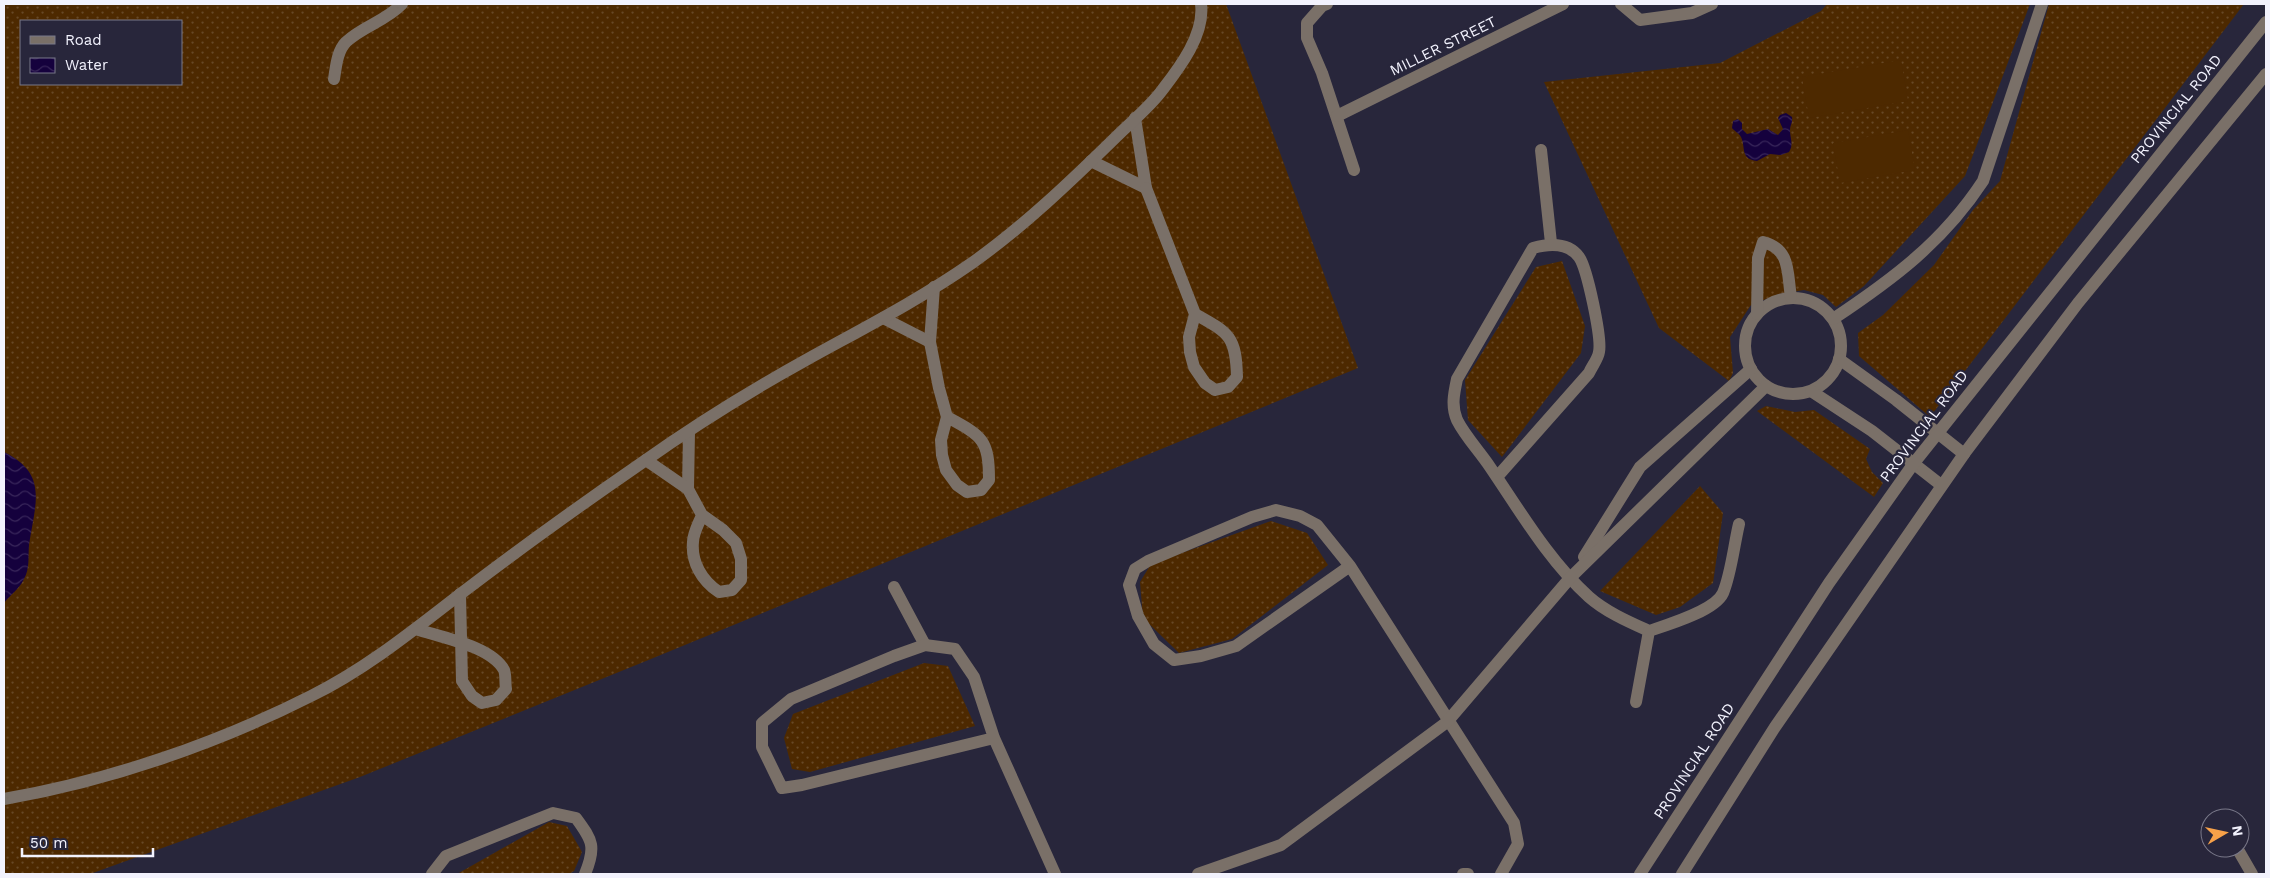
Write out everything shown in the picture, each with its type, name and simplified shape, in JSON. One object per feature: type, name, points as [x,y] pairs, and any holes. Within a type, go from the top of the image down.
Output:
[{"type":"street","points":[[334,79],[337,58],[346,42],[392,14],[402,4]]},
{"type":"street","points":[[4,799],[71,786],[181,751],[312,696],[353,672],[416,629],[460,594],[646,460],[742,397],[934,288],[999,242],[1091,161],[1161,92],[1191,48],[1202,14],[1200,4]]},
{"type":"street","points":[[1327,4],[1308,24],[1307,38],[1337,116],[1354,170]]},
{"type":"street","name":"MILLER STREET","points":[[1337,116],[1563,4]]},
{"type":"street","points":[[1621,4],[1640,20],[1692,13],[1712,4]]},
{"type":"street","points":[[1833,319],[1868,296],[1920,256],[1966,207],[1983,181],[2042,4]]},
{"type":"street","name":"PROVINCIAL ROAD","points":[[1640,874],[1829,583],[1914,463],[1937,432],[2262,38],[2266,22]]},
{"type":"street","points":[[1682,874],[1775,727],[1964,454],[2078,303],[2266,74]]},
{"type":"street","points":[[1135,118],[1146,188],[1195,314],[1189,337],[1194,368],[1205,383],[1215,390],[1228,387],[1237,377],[1237,357],[1232,340],[1219,327],[1195,314]]},
{"type":"street","points":[[1541,150],[1551,243]]},
{"type":"street","points":[[1091,161],[1146,188]]},
{"type":"street","points":[[1756,314],[1758,258],[1763,242],[1774,245],[1784,254],[1791,297]]},
{"type":"street","points":[[1497,477],[1589,373],[1599,353],[1599,327],[1580,258],[1570,249],[1551,243],[1533,248],[1457,379],[1453,396],[1457,420],[1497,477],[1570,578],[1590,598],[1626,620],[1649,631],[1688,618],[1704,610],[1723,594],[1739,524]]},
{"type":"street","points":[[934,288],[930,342],[938,388],[947,417],[941,440],[942,455],[946,470],[957,485],[967,492],[981,490],[989,480],[989,459],[985,443],[971,430],[947,417]]},
{"type":"street","points":[[1791,297],[1807,299],[1822,307],[1833,319],[1839,331],[1841,345],[1839,359],[1833,372],[1823,383],[1811,391],[1788,393],[1766,386],[1751,369],[1746,355],[1745,340],[1749,326],[1756,314],[1766,305],[1791,297]]},
{"type":"street","points":[[883,318],[930,342]]},
{"type":"street","points":[[1839,359],[1964,454]]},
{"type":"street","points":[[1570,578],[1640,467],[1751,369]]},
{"type":"street","points":[[1198,874],[1281,845],[1448,722],[1570,578],[1766,386]]},
{"type":"street","points":[[1811,391],[1872,431],[1942,485]]},
{"type":"street","points":[[688,489],[689,432]]},
{"type":"street","points":[[646,460],[688,489],[702,515],[723,530],[736,543],[741,560],[741,580],[732,590],[719,592],[708,586],[698,570],[693,555],[692,540],[702,515]]},
{"type":"street","points":[[1350,566],[1236,646],[1201,656],[1174,660],[1154,644],[1138,616],[1129,585],[1135,569],[1148,561],[1252,517],[1276,510],[1300,516],[1317,525],[1350,566],[1514,823],[1518,844],[1500,874]]},
{"type":"street","points":[[894,586],[925,645]]},
{"type":"street","points":[[416,629],[460,643],[482,650],[504,670],[506,689],[496,700],[482,703],[472,696],[462,681],[460,643],[460,594]]},
{"type":"street","points":[[1636,702],[1649,631]]},
{"type":"street","points":[[994,738],[802,785],[782,788],[762,746],[762,723],[791,699],[925,645],[955,649],[974,677],[994,738],[1055,874]]},
{"type":"street","points":[[432,874],[446,856],[553,813],[576,818],[591,838],[591,859],[585,874]]},
{"type":"street","points":[[2243,858],[2252,874]]},
{"type":"street","points":[[1463,874],[1468,874]]},
{"type":"shaded area","points":[[4,4],[1226,4],[1358,368],[360,777],[90,874],[4,874]]},
{"type":"shaded area","points":[[1827,4],[2030,4],[1965,176],[1864,286],[1836,307],[1823,295],[1804,290],[1779,294],[1751,305],[1730,337],[1733,373],[1729,381],[1659,328],[1544,82],[1720,63],[1821,11]]},
{"type":"shaded area","points":[[2049,4],[2244,4],[1930,417],[1859,356],[1858,333],[1883,315],[1934,265],[1973,210],[2000,181]]},
{"type":"shaded area","points":[[1901,60],[1908,101],[1809,118],[1802,77]]},
{"type":"shaded area","points":[[1908,130],[1915,170],[1840,183],[1833,143]]},
{"type":"shaded area","points":[[1562,261],[1585,326],[1581,353],[1502,457],[1468,420],[1465,380],[1536,267]]},
{"type":"shaded area","points":[[1766,406],[1795,412],[1814,410],[1870,449],[1866,459],[1872,472],[1883,483],[1874,497],[1757,411]]},
{"type":"shaded area","points":[[1700,486],[1723,513],[1713,583],[1680,607],[1656,615],[1600,591]]},
{"type":"shaded area","points":[[1271,521],[1307,533],[1328,565],[1232,639],[1179,653],[1143,618],[1140,582],[1151,564]]},
{"type":"shaded area","points":[[924,663],[948,666],[975,726],[810,772],[792,769],[784,738],[793,714]]},
{"type":"shaded area","points":[[549,822],[567,826],[582,852],[574,871],[569,874],[457,874]]},
{"type":"water","points":[[1786,113],[1792,117],[1789,152],[1781,155],[1770,154],[1757,161],[1748,158],[1744,152],[1741,137],[1732,128],[1733,121],[1738,119],[1742,123],[1742,129],[1747,134],[1768,129],[1778,135],[1783,129],[1778,118]]},
{"type":"water","points":[[4,452],[28,470],[36,491],[36,503],[27,571],[20,585],[4,603]]}]
